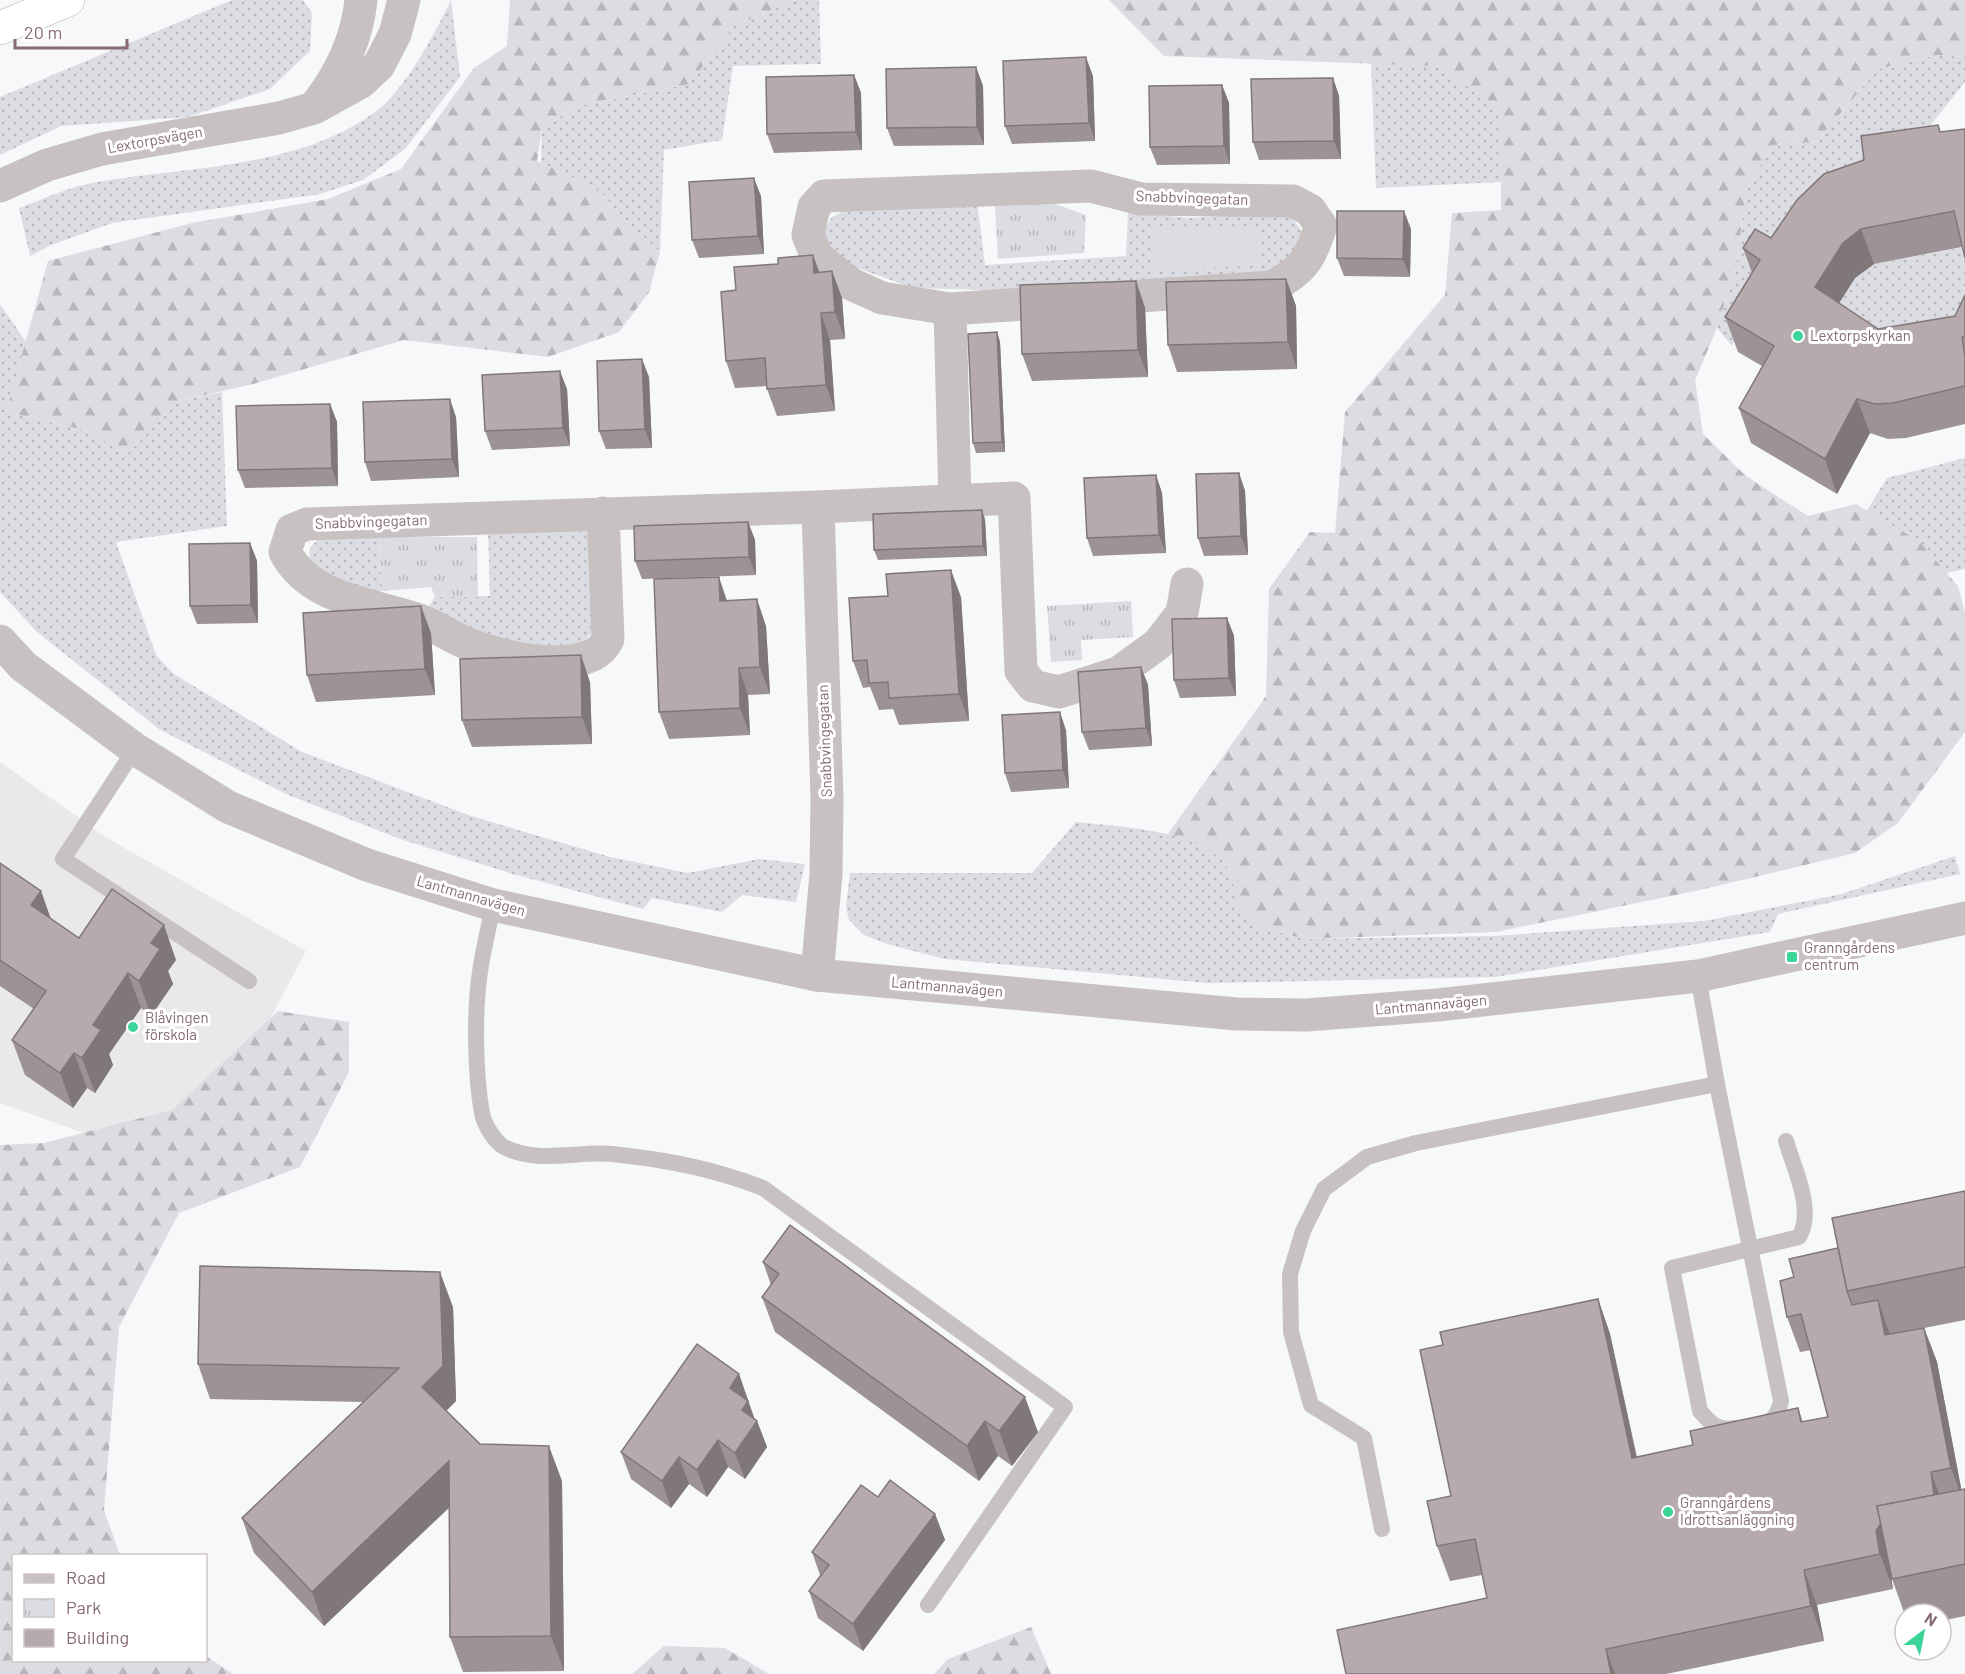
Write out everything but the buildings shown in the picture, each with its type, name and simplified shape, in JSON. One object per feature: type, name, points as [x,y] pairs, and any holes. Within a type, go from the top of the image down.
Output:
[{"type":"highway","points":[[0,28],[68,0]]},
{"type":"street","points":[[314,108],[333,82],[347,56],[358,27],[361,0]]},
{"type":"street","name":"Lextorpsvägen","points":[[0,186],[47,165],[102,149],[279,118],[314,108],[361,81],[379,64],[395,34],[404,0]]},
{"type":"street","name":"Snabbvingegatan","points":[[1091,186],[1141,199],[1293,201],[1310,210],[1321,226],[1312,252],[1296,274],[1272,287],[950,309],[882,297],[851,284],[817,257],[808,235],[814,207],[824,196],[1091,186]]},
{"type":"street","points":[[950,309],[955,502]]},
{"type":"street","name":"Snabbvingegatan","points":[[603,513],[608,639],[603,650],[590,657],[573,661],[544,662],[499,654],[471,646],[422,621],[330,594],[301,575],[285,552],[288,535],[292,530],[307,525],[603,513],[955,502],[1014,498],[1022,671],[1033,686],[1059,692],[1118,673],[1158,644],[1182,613],[1187,584]]},
{"type":"street","name":"Snabbvingegatan","points":[[817,975],[826,873],[827,799],[818,507]]},
{"type":"street","name":"Lantmannavägen","points":[[0,641],[23,666],[135,749],[228,807],[367,865],[493,905],[817,975],[1237,1014],[1294,1015],[1438,1005],[1698,976],[1965,918]]},
{"type":"lane","points":[[135,749],[63,859],[249,981]]},
{"type":"lane","points":[[493,905],[479,974],[478,1067],[483,1115],[490,1132],[502,1146],[528,1155],[610,1154],[653,1160],[734,1177],[763,1188],[1065,1407],[928,1605]]},
{"type":"lane","points":[[1698,976],[1717,1084],[1751,1249],[1782,1401],[1778,1414],[1768,1423],[1726,1430],[1713,1426],[1700,1411],[1672,1268],[1751,1249],[1799,1237],[1806,1226],[1804,1204],[1786,1140]]},
{"type":"lane","points":[[1382,1529],[1364,1438],[1311,1405],[1291,1332],[1290,1274],[1303,1231],[1324,1189],[1367,1157],[1416,1143],[1717,1084]]},
{"type":"shaded area","name":"Blåvingen förskola","points":[[0,762],[107,838],[306,951],[189,1171],[0,1103]]},
{"type":"green space","points":[[232,0],[303,0],[312,13],[310,51],[270,89],[188,117],[61,126],[0,155],[0,97]]},
{"type":"green space","points":[[451,0],[460,77],[405,149],[363,180],[320,194],[112,223],[51,245],[30,256],[19,208],[87,184],[205,168],[276,155],[310,145],[343,131],[374,113],[386,103],[408,76]]},
{"type":"green space","points":[[510,0],[796,0],[734,26],[689,84],[577,106],[542,129],[537,161],[598,189],[624,219],[660,252],[649,292],[619,332],[548,357],[404,340],[253,384],[179,401],[125,456],[93,432],[6,412],[48,261],[192,223],[328,199],[401,169],[474,68],[507,46]]},
{"type":"green space","points":[[796,0],[819,0],[821,64],[733,66],[722,140],[664,150],[660,252],[624,219],[598,189],[541,163],[542,129],[577,106],[689,84],[734,26]]},
{"type":"green space","points":[[1109,0],[1965,0],[1965,57],[1937,55],[1878,69],[1816,142],[1772,145],[1746,191],[1737,261],[1717,328],[1695,380],[1703,434],[1746,476],[1808,516],[1856,504],[1919,541],[1958,586],[1965,612],[1965,732],[1898,823],[1855,853],[1700,890],[1496,932],[1306,939],[1261,928],[1237,908],[1232,877],[1224,861],[1204,846],[1168,834],[1266,696],[1269,589],[1310,532],[1335,533],[1345,412],[1445,295],[1452,213],[1501,210],[1501,109],[1437,66],[1164,56]]},
{"type":"green space","points":[[1937,55],[1965,57],[1965,82],[1925,132],[1741,326],[1732,346],[1717,328],[1737,261],[1746,191],[1772,145],[1816,142],[1878,69]]},
{"type":"green space","points":[[1371,62],[1437,66],[1501,109],[1501,182],[1376,188]]},
{"type":"green space","points":[[977,201],[985,265],[1126,256],[1128,212],[1190,218],[1258,213],[1289,214],[1301,230],[1303,246],[1273,275],[983,290],[913,288],[841,262],[821,235],[832,217],[844,211]]},
{"type":"green space","points":[[1052,203],[1086,215],[1084,253],[998,259],[995,205]]},
{"type":"green space","points":[[1260,227],[1261,266],[1153,269],[1152,230]]},
{"type":"green space","points":[[1965,247],[1965,351],[1827,322],[1855,278],[1874,264]]},
{"type":"green space","points":[[0,304],[26,342],[6,412],[93,432],[125,456],[179,401],[222,392],[227,526],[116,542],[156,655],[174,674],[302,752],[471,816],[610,857],[688,873],[759,859],[805,864],[796,902],[742,895],[722,912],[652,898],[643,909],[513,874],[400,839],[286,794],[159,729],[36,631],[0,592]]},
{"type":"green space","points":[[1965,458],[1965,569],[1894,584],[1850,538],[1887,478]]},
{"type":"green space","points":[[488,528],[587,531],[591,545],[592,633],[580,644],[565,651],[495,641],[427,610],[435,597],[490,596]]},
{"type":"green space","points":[[379,537],[382,591],[372,596],[337,584],[309,559],[310,548],[317,540]]},
{"type":"green space","points":[[379,537],[477,537],[478,597],[435,597],[431,587],[382,591]]},
{"type":"green space","points":[[1131,601],[1133,637],[1081,640],[1082,660],[1051,662],[1047,606]]},
{"type":"green space","points":[[1076,822],[1157,832],[1179,837],[1215,852],[1228,868],[1238,908],[1306,939],[1494,936],[1704,921],[1842,894],[1955,856],[1960,874],[1778,914],[1770,932],[1495,977],[1207,983],[945,959],[887,944],[864,935],[849,920],[846,907],[850,873],[1032,873]]},
{"type":"green space","points":[[278,1011],[349,1022],[349,1072],[300,1167],[179,1213],[119,1327],[104,1510],[120,1554],[12,1554],[12,1662],[207,1662],[207,1657],[233,1674],[0,1674],[0,1145],[44,1143],[172,1110]]},
{"type":"green space","points":[[1031,1627],[1051,1674],[934,1674],[948,1659]]},
{"type":"green space","points":[[664,1646],[725,1648],[769,1674],[632,1674]]},
{"type":"place","name":"Lextorpskyrkan","points":[[1798,336]]},
{"type":"place","name":"Granngårdens centrum","points":[[1792,957]]},
{"type":"place","name":"Blåvingen förskola","points":[[133,1027]]},
{"type":"place","name":"Granngårdens Idrottsanläggning","points":[[1668,1512]]}]
